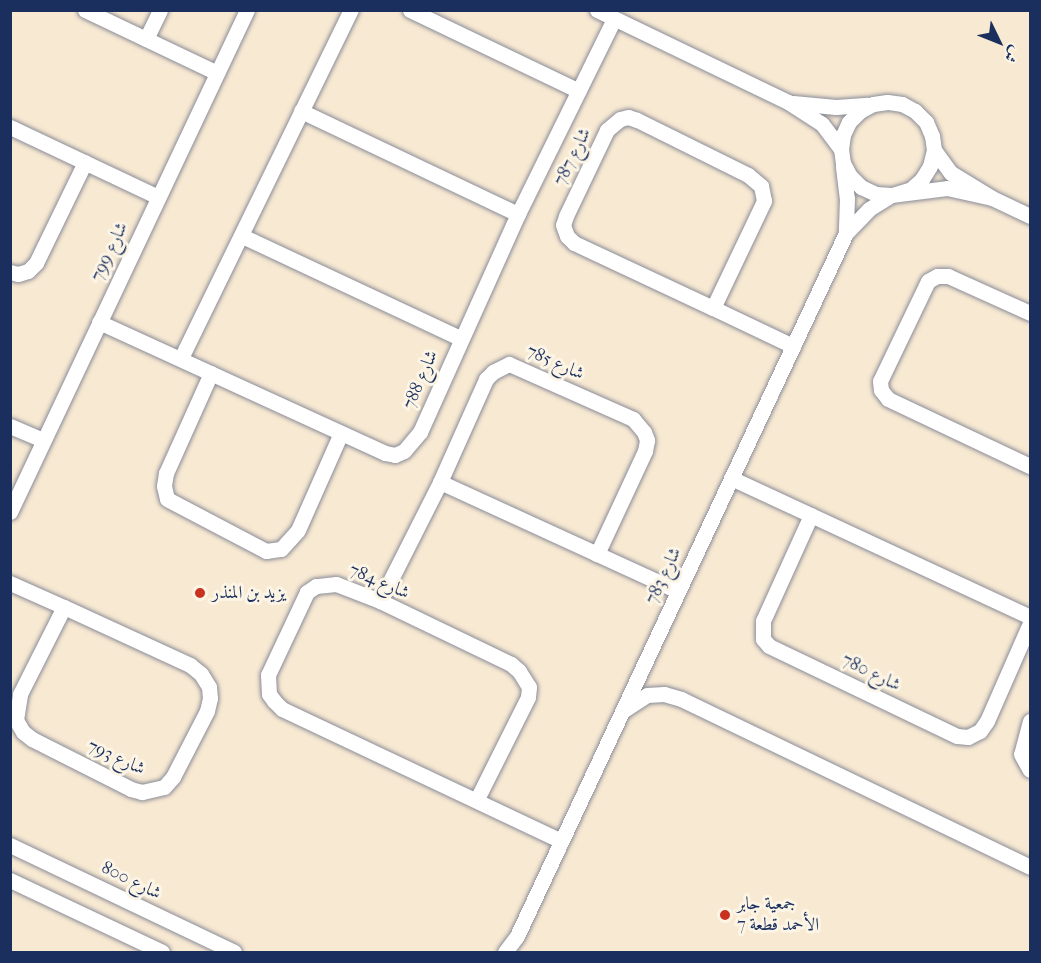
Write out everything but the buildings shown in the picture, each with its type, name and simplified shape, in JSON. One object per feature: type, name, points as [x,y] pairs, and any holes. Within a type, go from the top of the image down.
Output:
[{"type":"street","points":[[85,10],[218,73]]},
{"type":"street","points":[[146,39],[160,10]]},
{"type":"street","name":"شارع 799","points":[[10,512],[247,10]]},
{"type":"street","points":[[181,358],[351,10]]},
{"type":"street","points":[[410,10],[579,91]]},
{"type":"street","points":[[597,10],[788,102],[822,124],[842,156],[850,177],[861,187],[876,194],[894,195],[947,188],[992,198]]},
{"type":"street","name":"شارع 788","points":[[99,322],[385,453],[394,455],[404,451],[420,432],[460,338],[518,214],[614,19]]},
{"type":"street","points":[[788,102],[836,107],[887,102],[902,104],[915,111],[926,122],[932,136],[934,150],[930,166],[922,179],[911,189],[894,195]]},
{"type":"street","points":[[842,156],[843,135],[849,122],[860,111],[873,104]]},
{"type":"street","points":[[301,111],[518,214]]},
{"type":"street","name":"شارع 787","points":[[713,308],[764,201],[761,186],[748,175],[637,120],[628,117],[620,119],[607,130],[566,216],[564,231],[574,243],[793,346]]},
{"type":"street","points":[[10,127],[158,197]]},
{"type":"street","points":[[934,150],[951,173],[992,198],[1030,216]]},
{"type":"street","name":"شارع 783","points":[[842,156],[848,198],[846,233]]},
{"type":"street","points":[[10,272],[18,274],[28,271],[36,264],[85,162]]},
{"type":"street","name":"شارع 783","points":[[505,952],[517,936],[846,233],[869,209],[894,195]]},
{"type":"street","points":[[242,236],[460,338]]},
{"type":"street","points":[[1030,313],[948,276],[937,276],[928,281],[880,381],[881,390],[888,399],[1030,466]]},
{"type":"street","name":"شارع 785","points":[[380,601],[440,482],[486,379],[509,364],[518,366],[633,420],[644,432],[647,440],[645,451],[597,554]]},
{"type":"street","points":[[212,373],[166,473],[164,486],[167,499],[266,550],[281,549],[298,530],[341,433]]},
{"type":"street","points":[[10,426],[43,440]]},
{"type":"street","points":[[732,478],[1030,616]]},
{"type":"street","points":[[440,482],[678,591]]},
{"type":"street","name":"شارع 780","points":[[811,514],[763,621],[763,639],[778,650],[957,736],[968,737],[980,730],[987,721],[1030,624]]},
{"type":"street","name":"شارع 793","points":[[10,583],[190,665],[201,674],[208,687],[210,698],[207,711],[173,777],[164,787],[148,791],[131,789],[32,740],[22,732],[16,720],[20,694],[64,608]]},
{"type":"street","name":"شارع 784","points":[[477,799],[528,698],[529,687],[525,680],[511,664],[380,601],[330,583],[316,586],[307,592],[268,675],[269,694],[282,709],[477,799],[561,841]]},
{"type":"street","points":[[622,712],[647,695],[664,694],[681,699],[1030,867]]},
{"type":"street","points":[[1030,721],[1021,754],[1030,770]]},
{"type":"street","name":"شارع 800","points":[[10,845],[234,952]]},
{"type":"street","points":[[10,880],[162,952]]},
{"type":"street","name":"شارع 783","points":[[516,952],[517,936]]},
{"type":"place","name":"يزيد بن المنذر","points":[[200,593]]},
{"type":"place","name":"جمعية جابر الأحمد قطعة 7","points":[[725,915]]}]
